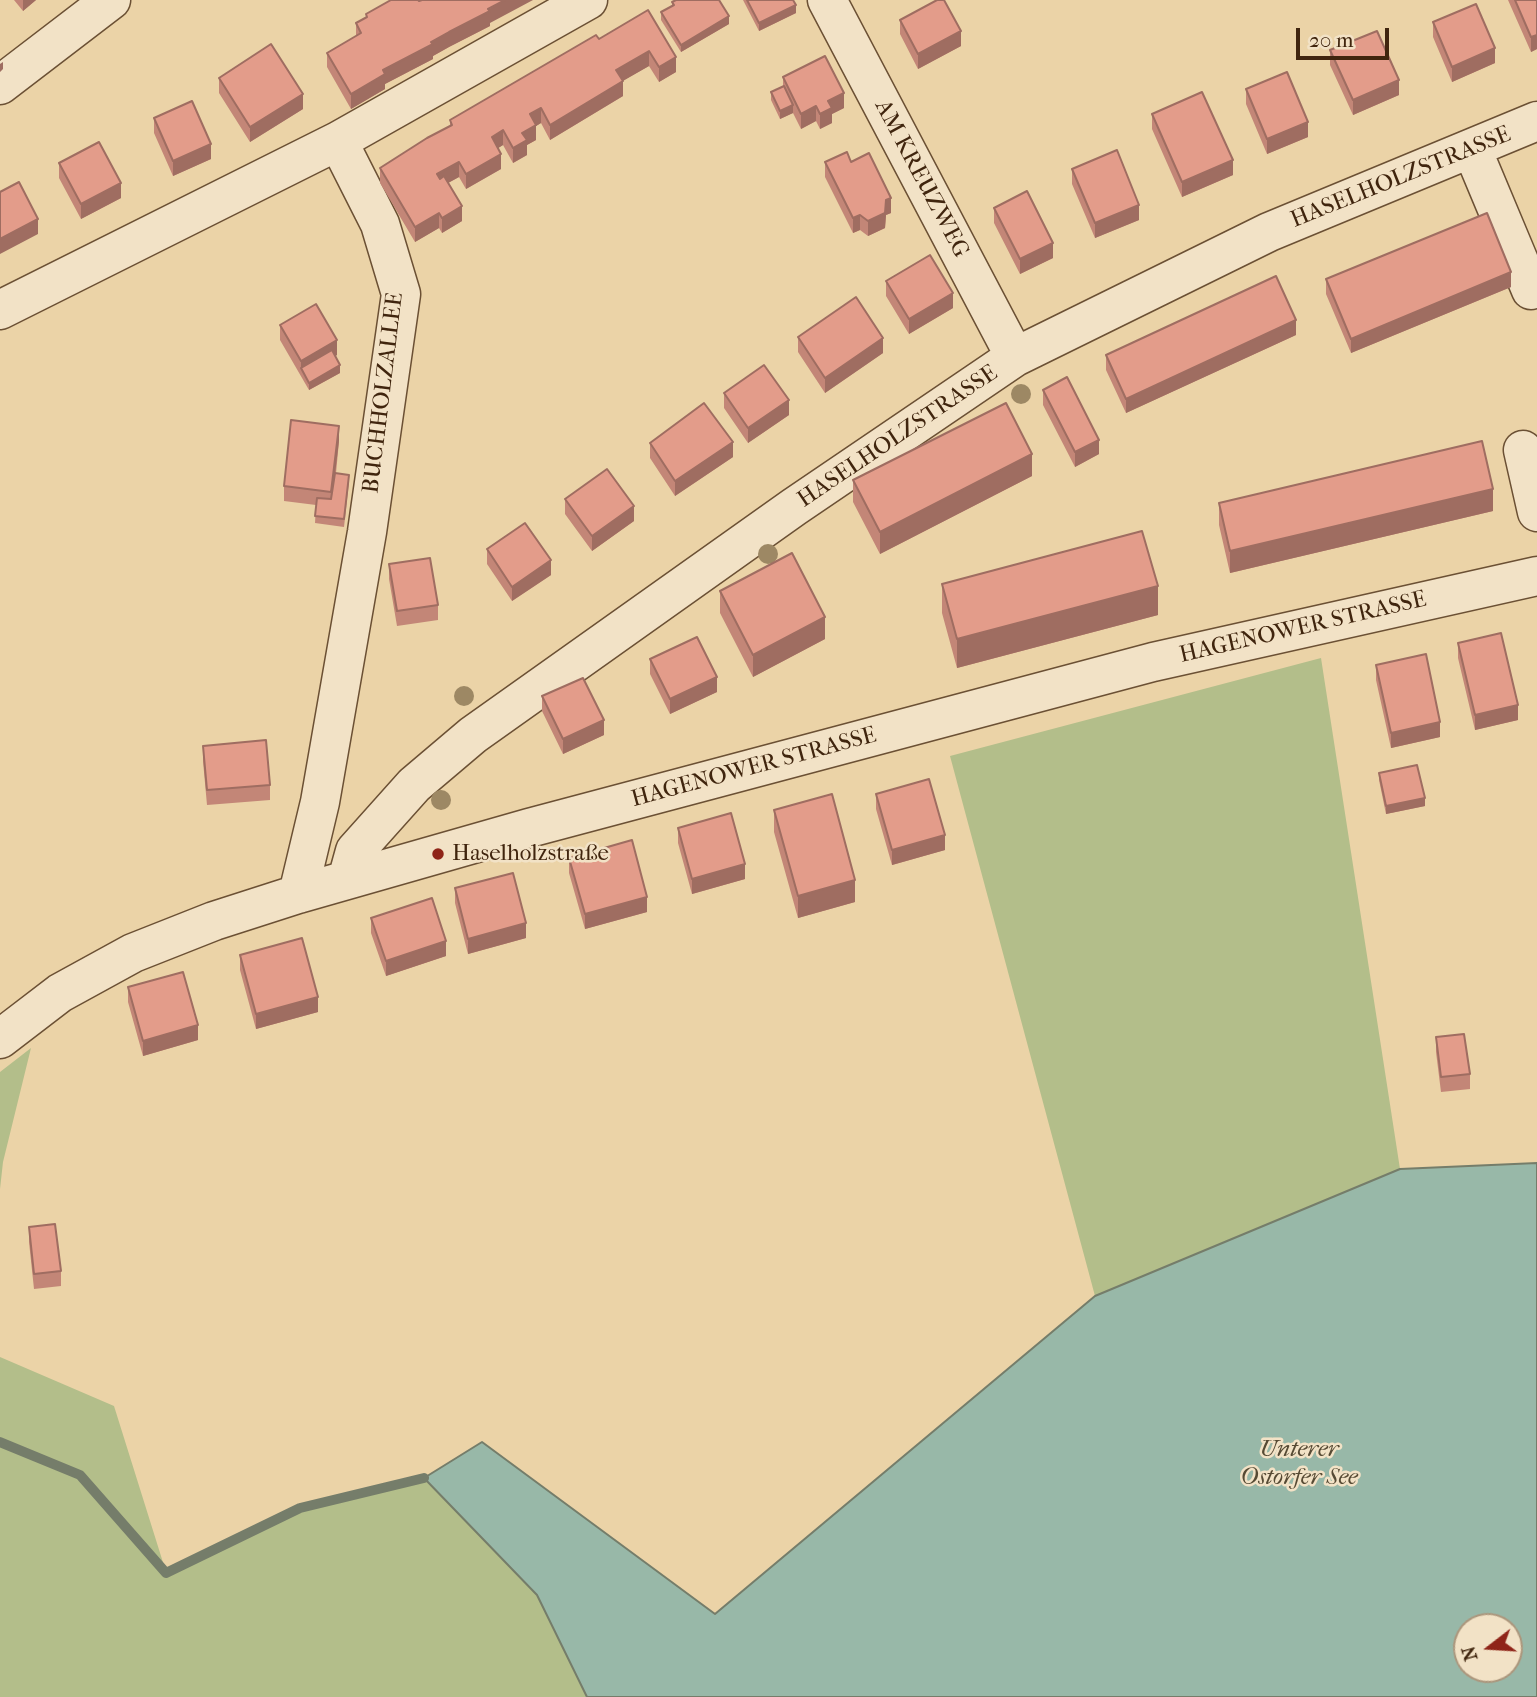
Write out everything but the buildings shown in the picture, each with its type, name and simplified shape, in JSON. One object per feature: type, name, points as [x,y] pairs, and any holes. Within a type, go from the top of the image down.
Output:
[{"type":"street","points":[[0,85],[111,0]]},
{"type":"street","points":[[0,310],[338,141],[588,0]]},
{"type":"street","name":"AM KREUZWEG","points":[[827,0],[1015,357]]},
{"type":"street","name":"HASELHOLZSTRASSE","points":[[347,880],[355,851],[414,785],[473,735],[794,507],[1015,357],[1269,232],[1537,121]]},
{"type":"street","name":"BUCHHOLZALLEE","points":[[298,894],[320,802],[367,532],[401,295],[380,224],[338,141]]},
{"type":"street","points":[[1472,149],[1531,290]]},
{"type":"street","points":[[1523,450],[1537,512]]},
{"type":"street","name":"HAGENOWER STRASSE","points":[[0,1039],[60,993],[133,953],[214,921],[298,894],[542,824],[1153,662],[1537,576]]},
{"type":"green space","points":[[1321,658],[1400,1169],[1095,1296],[950,756]]},
{"type":"green space","points":[[31,1048],[3,1162],[0,1189],[0,1072]]},
{"type":"green space","points":[[0,1357],[114,1406],[166,1572],[300,1508],[424,1478],[537,1595],[587,1697],[0,1697]]},
{"type":"water","name":"Unterer Ostorfer See","points":[[1537,1163],[1537,1697],[587,1697],[537,1595],[424,1478],[482,1442],[715,1614],[1095,1296],[1400,1169]]},
{"type":"waterway","points":[[0,1442],[80,1475],[166,1573],[300,1508],[424,1478]]},
{"type":"place","name":"Haselholzstraße","points":[[438,854]]}]
